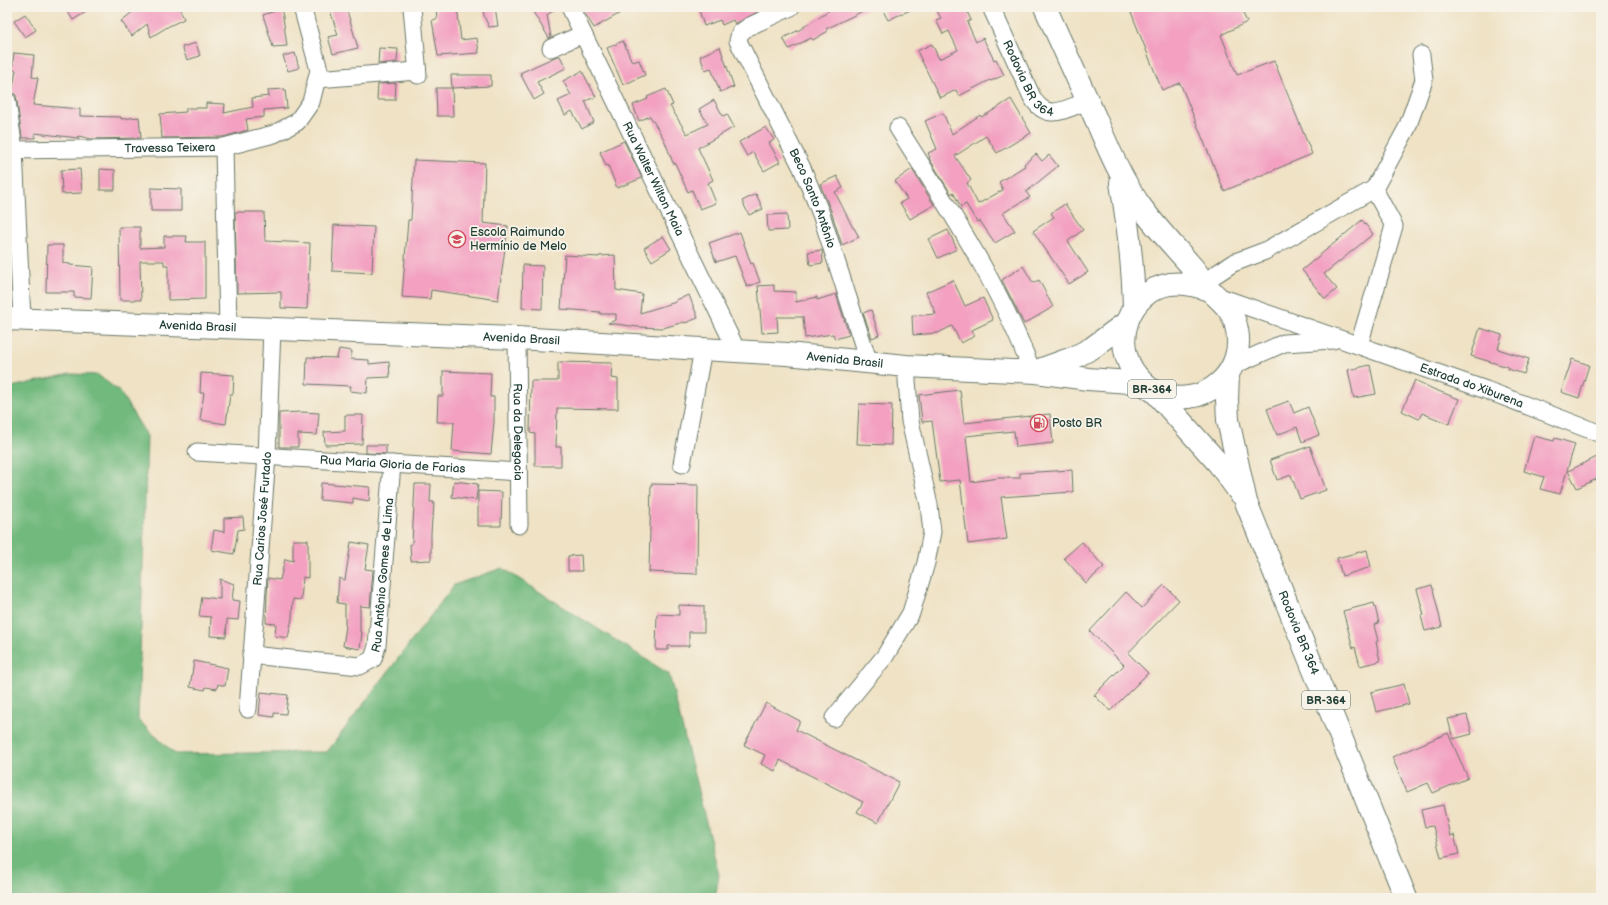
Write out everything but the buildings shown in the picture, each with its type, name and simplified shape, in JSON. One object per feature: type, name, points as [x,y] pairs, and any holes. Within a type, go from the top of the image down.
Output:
[{"type":"main road","name":"Rodovia BR 364","points":[[1045,7],[1118,170],[1139,204],[1210,290],[1228,307],[1235,321],[1238,336],[1238,352],[1230,370],[1217,386],[1203,394],[1187,398],[1171,397],[1149,387]]},
{"type":"main road","name":"Rodovia BR 364","points":[[1118,170],[1128,225],[1133,271],[1130,314],[1124,338],[1126,355],[1132,370],[1219,464],[1246,502]]},
{"type":"main road","name":"Rodovia BR 364","points":[[1130,314],[1144,296],[1169,284],[1183,283],[1197,285],[1210,290]]},
{"type":"main road","name":"Avenida Brasil","points":[[1034,372],[1075,357],[1092,348],[1130,314]]},
{"type":"main road","name":"Avenida Brasil","points":[[15,319],[517,338],[737,351],[787,354],[906,366],[1034,372],[1149,387]]},
{"type":"main road","name":"Rodovia BR 364","points":[[1230,370],[1227,400],[1228,420],[1246,502],[1406,898]]},
{"type":"street","points":[[302,7],[319,70],[317,79],[418,73],[412,7]]},
{"type":"street","name":"Rua Walter Wilton Maia","points":[[570,7],[737,351]]},
{"type":"street","name":"Beco Santo Antônio","points":[[791,7],[748,27],[740,33],[738,41],[802,168],[818,208],[869,363]]},
{"type":"street","name":"Rodovia BR 364","points":[[991,7],[1038,107],[1044,111],[1052,113],[1088,101]]},
{"type":"street","points":[[551,48],[583,34]]},
{"type":"street","points":[[1210,290],[1233,263],[1264,251],[1374,189],[1407,128],[1424,80],[1420,55]]},
{"type":"street","name":"Travessa Teixera","points":[[14,150],[224,147],[274,134],[297,122],[311,102],[317,79]]},
{"type":"street","points":[[7,101],[14,150],[15,319]]},
{"type":"street","points":[[898,128],[955,218],[1005,308],[1034,372]]},
{"type":"street","points":[[224,147],[228,327]]},
{"type":"street","points":[[1359,345],[1394,226],[1374,189]]},
{"type":"street","name":"Estrada do Xiburena","points":[[1210,290],[1342,340],[1486,390],[1601,434]]},
{"type":"street","name":"Rua Carios José Furtado","points":[[248,709],[266,456],[272,329]]},
{"type":"street","name":"Rua da Delegacia","points":[[517,338],[519,525]]},
{"type":"street","name":"Estrada do Xiburena","points":[[1230,370],[1284,343],[1342,340]]},
{"type":"street","points":[[682,464],[702,349]]},
{"type":"street","points":[[834,718],[885,656],[912,613],[926,563],[932,532],[929,505],[910,421],[906,366]]},
{"type":"street","name":"Rua Maria Gloria de Farias","points":[[197,452],[518,472]]},
{"type":"street","name":"Rua Antônio Gomes de Lima","points":[[251,655],[360,666],[373,659],[377,646],[392,464]]},
{"type":"green space","points":[[70,374],[98,375],[120,392],[147,436],[138,720],[175,754],[327,752],[454,585],[502,568],[669,674],[719,875],[715,898],[7,898],[7,388]]},
{"type":"place","name":"Escola Raimundo Hermínio de Melo","points":[[457,239]]},
{"type":"place","name":"Posto BR","points":[[1039,423]]}]
